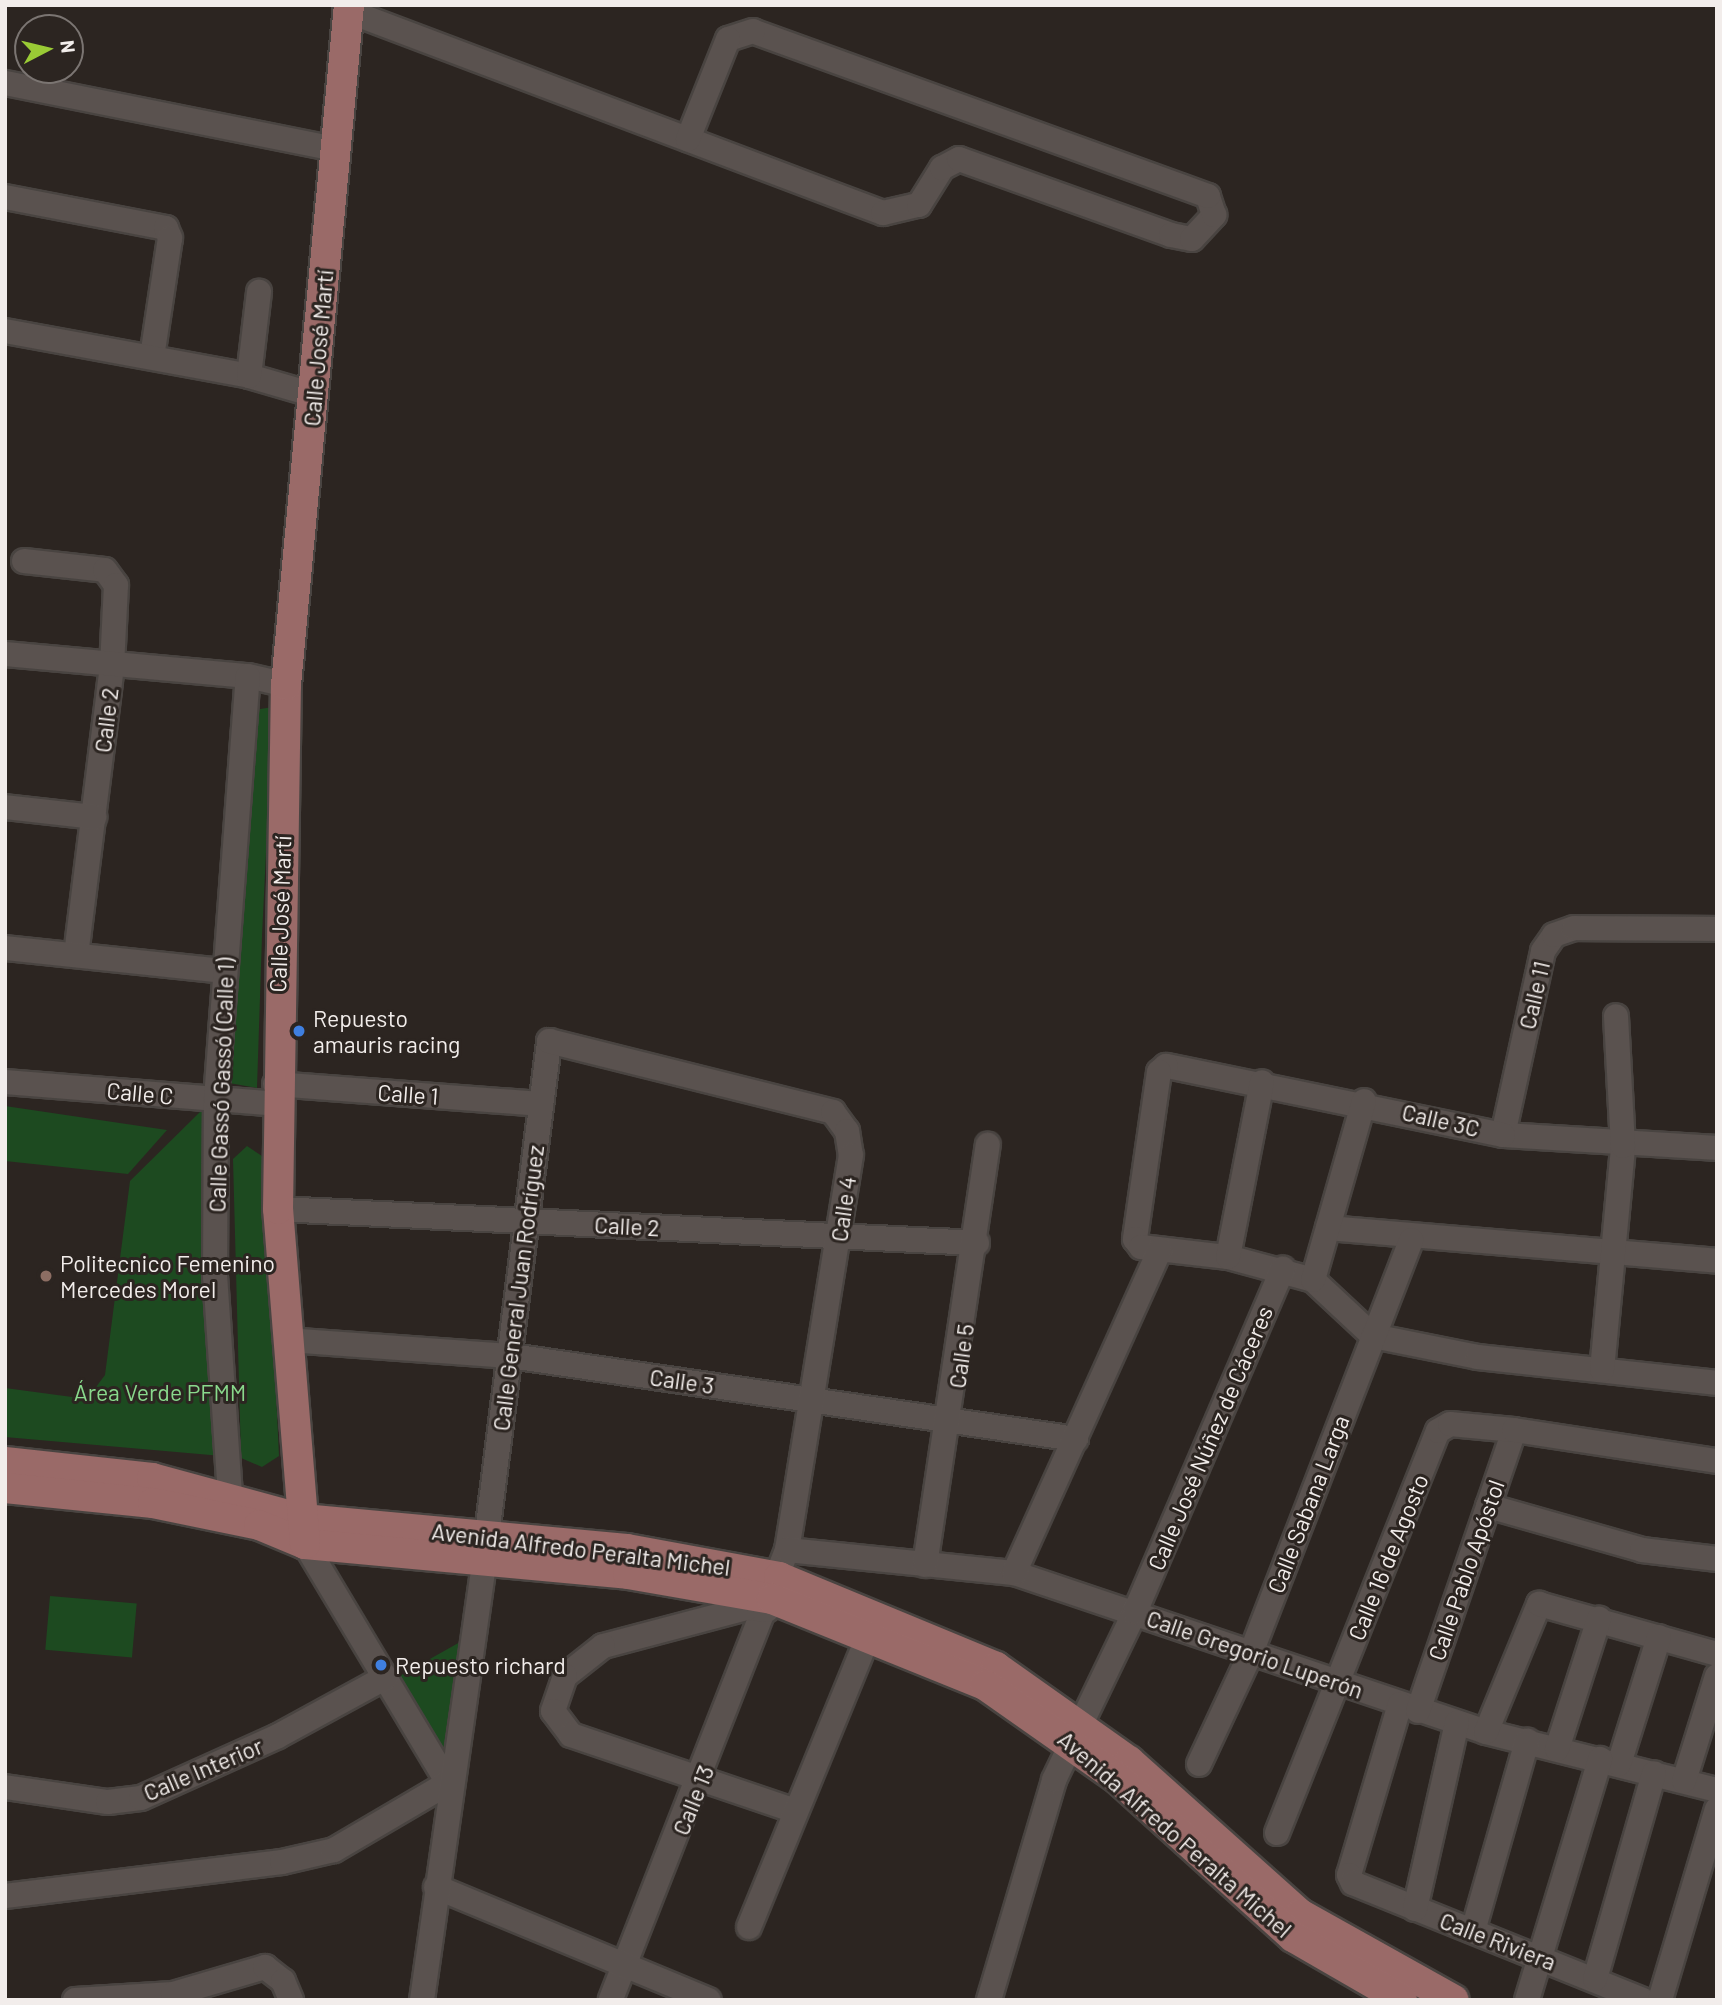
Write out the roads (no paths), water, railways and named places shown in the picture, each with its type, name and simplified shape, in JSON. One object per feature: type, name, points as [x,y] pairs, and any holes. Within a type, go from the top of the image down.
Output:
[{"type":"main road","name":"Calle José Martí","points":[[304,1532],[278,1209],[275,1094],[286,685],[348,8]]},
{"type":"main road","name":"Avenida Alfredo Peralta Michel","points":[[5,1462],[152,1478],[230,1495],[304,1532]]},
{"type":"main road","name":"Avenida Alfredo Peralta Michel","points":[[5,1488],[153,1503],[304,1532],[486,1547],[628,1574],[776,1584],[996,1667],[1078,1733],[1297,1926],[1402,2000]]},
{"type":"main road","name":"Avenida Alfredo Peralta Michel","points":[[776,1584],[869,1635],[985,1685],[1078,1733]]},
{"type":"main road","name":"Avenida Alfredo Peralta Michel","points":[[1297,1926],[1454,2000]]},
{"type":"street","points":[[348,8],[688,139],[883,213],[919,205],[942,168],[959,159],[1171,235],[1192,239],[1214,215],[1208,196],[753,31],[729,39],[688,139]]},
{"type":"street","points":[[5,83],[334,149]]},
{"type":"street","points":[[5,197],[166,228],[170,238],[152,357]]},
{"type":"street","points":[[249,376],[259,292]]},
{"type":"street","points":[[5,331],[249,376],[314,395]]},
{"type":"street","name":"Calle 2","points":[[24,561],[111,572],[116,584],[113,666],[76,956]]},
{"type":"street","points":[[5,654],[113,666],[248,676],[286,685]]},
{"type":"street","name":"Calle Gassó Gassó (Calle 1)","points":[[230,1495],[215,1277],[216,1099],[248,676]]},
{"type":"street","points":[[5,807],[94,817]]},
{"type":"street","name":"Calle 11","points":[[1503,1135],[1543,951],[1554,935],[1574,928],[1717,929]]},
{"type":"street","points":[[5,947],[225,971]]},
{"type":"street","points":[[1602,1370],[1617,1256],[1623,1146],[1616,1016]]},
{"type":"street","name":"Calle General Juan Rodríguez","points":[[422,2000],[448,1783],[486,1547],[549,1041]]},
{"type":"street","name":"Calle 4","points":[[549,1041],[833,1111],[850,1142],[839,1236],[776,1584]]},
{"type":"street","name":"Calle 3C","points":[[1150,1248],[1135,1239],[1160,1072],[1167,1066],[1364,1101],[1503,1135],[1623,1146],[1717,1148]]},
{"type":"street","name":"Calle C","points":[[5,1082],[216,1099],[275,1094]]},
{"type":"street","points":[[1228,1257],[1262,1082]]},
{"type":"street","name":"Calle 1","points":[[275,1094],[541,1104]]},
{"type":"street","points":[[1313,1280],[1364,1101]]},
{"type":"street","name":"Calle 5","points":[[925,1565],[951,1419],[977,1243],[988,1146]]},
{"type":"street","name":"Calle 2","points":[[278,1209],[977,1243]]},
{"type":"street","points":[[1328,1228],[1410,1240],[1717,1261]]},
{"type":"street","name":"Calle Sabana Larga","points":[[1199,1764],[1251,1653],[1410,1240]]},
{"type":"street","points":[[1014,1573],[1076,1439],[1150,1248],[1228,1257],[1283,1269],[1313,1280],[1373,1336],[1478,1357],[1717,1383]]},
{"type":"street","name":"Calle José Núñez de Cáceres","points":[[989,2000],[1054,1780],[1135,1612],[1283,1269]]},
{"type":"street","name":"Calle 3","points":[[287,1340],[511,1356],[1076,1439]]},
{"type":"street","name":"Calle 16 de Agosto","points":[[1276,1833],[1438,1431],[1450,1424],[1514,1430],[1717,1461]]},
{"type":"street","name":"Calle Pablo Apóstol","points":[[1353,1883],[1349,1875],[1514,1430]]},
{"type":"street","points":[[1488,1506],[1642,1550],[1717,1559]]},
{"type":"street","name":"Calle José Martí","points":[[304,1532],[448,1783]]},
{"type":"street","name":"Calle Gregorio Luperón","points":[[794,1811],[570,1735],[556,1723],[554,1695],[578,1661],[603,1646],[747,1608],[776,1584],[925,1565],[1014,1573],[1486,1732],[1717,1790]]},
{"type":"street","name":"Calle 13","points":[[611,2000],[701,1779],[776,1584]]},
{"type":"street","points":[[1486,1732],[1535,1607],[1599,1619],[1717,1654]]},
{"type":"street","points":[[1557,1748],[1599,1619]]},
{"type":"street","points":[[749,1927],[794,1811],[869,1635]]},
{"type":"street","points":[[1527,2000],[1539,1955],[1609,1761],[1659,1637]]},
{"type":"street","name":"Calle Interior","points":[[5,1787],[108,1802],[141,1798],[278,1736],[386,1676]]},
{"type":"street","points":[[1684,1782],[1717,1676]]},
{"type":"street","points":[[1415,1909],[1457,1723]]},
{"type":"street","points":[[1473,1931],[1527,1741]]},
{"type":"street","points":[[1595,1979],[1654,1773]]},
{"type":"street","points":[[5,1896],[282,1862],[334,1850],[448,1783]]},
{"type":"street","points":[[1660,2000],[1717,1809]]},
{"type":"street","name":"Calle Riviera","points":[[1353,1883],[1539,1955],[1643,2000]]},
{"type":"street","points":[[436,1887],[626,1961],[709,2000]]},
{"type":"street","points":[[75,2000],[173,1994],[265,1967],[283,1981],[291,2000]]},
{"type":"place","name":"Repuesto amauris racing","points":[[299,1031]]},
{"type":"place","name":"Politecnico Femenino Mercedes Morel","points":[[46,1276]]},
{"type":"place","name":"Repuesto richard","points":[[381,1665]]},
{"type":"park label","name":"Área Verde PFMM","points":[[160,1392]]}]
